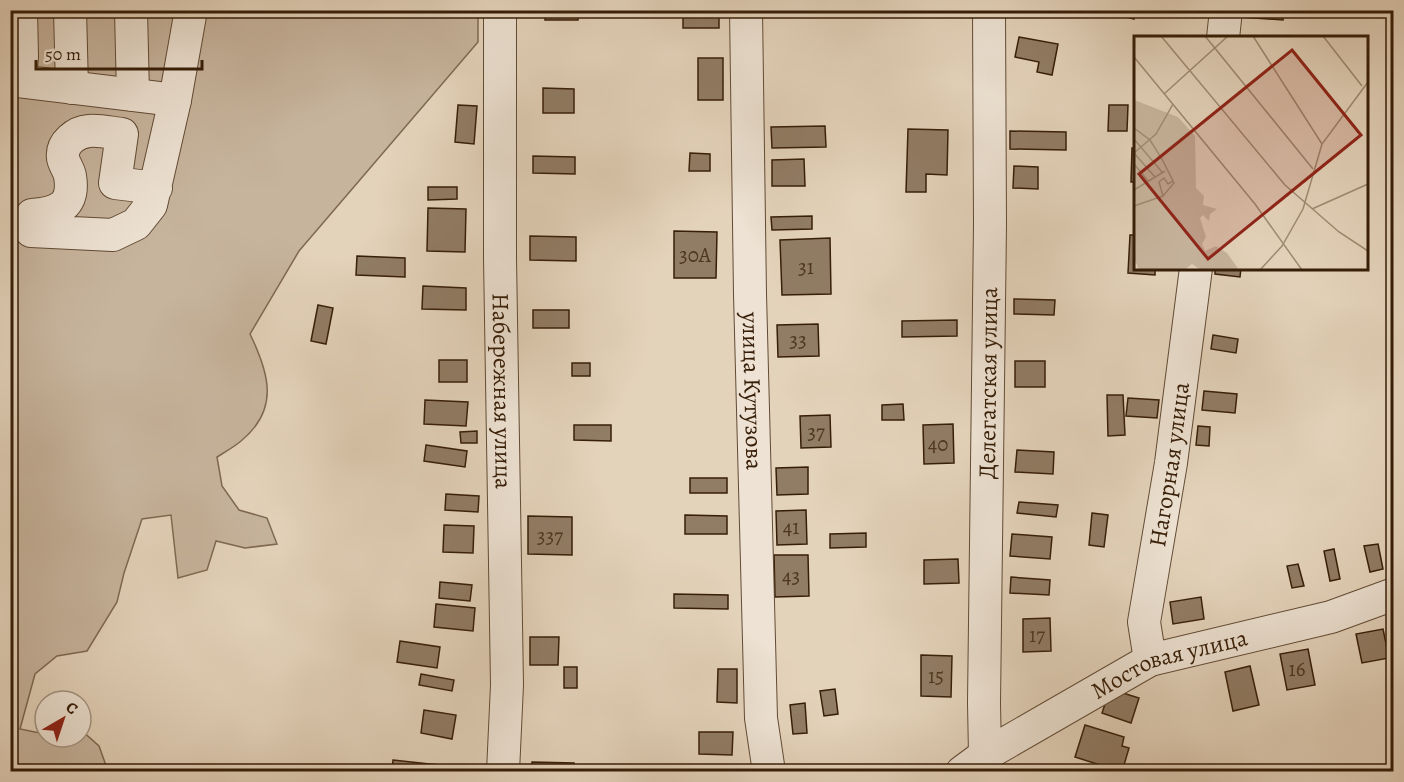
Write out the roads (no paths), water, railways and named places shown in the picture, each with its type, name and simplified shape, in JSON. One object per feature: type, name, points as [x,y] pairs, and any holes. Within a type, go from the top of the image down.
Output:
[{"type":"street","points":[[21,10],[22,56],[15,80],[175,100]]},
{"type":"street","points":[[70,10],[72,88]]},
{"type":"street","points":[[131,10],[133,95]]},
{"type":"street","points":[[21,229],[113,235],[136,224],[151,205],[175,100],[191,10]]},
{"type":"street","name":"Набережная улица","points":[[500,10],[500,258],[507,685],[502,771]]},
{"type":"street","name":"улица Кутузова","points":[[746,10],[750,294],[761,718],[769,771]]},
{"type":"street","name":"Делегатская улица","points":[[974,763],[984,703],[990,225],[989,10]]},
{"type":"street","points":[[1223,36],[1226,10]]},
{"type":"street","points":[[21,229],[32,215],[50,214],[65,206],[71,190],[69,173],[63,158],[67,143],[75,135],[89,131],[122,134],[116,183],[156,188]]},
{"type":"street","name":"Нагорная улица","points":[[1150,660],[1144,622],[1171,463],[1196,270]]},
{"type":"street","name":"Мостовая улица","points":[[974,763],[1150,660],[1331,617],[1394,594]]}]
